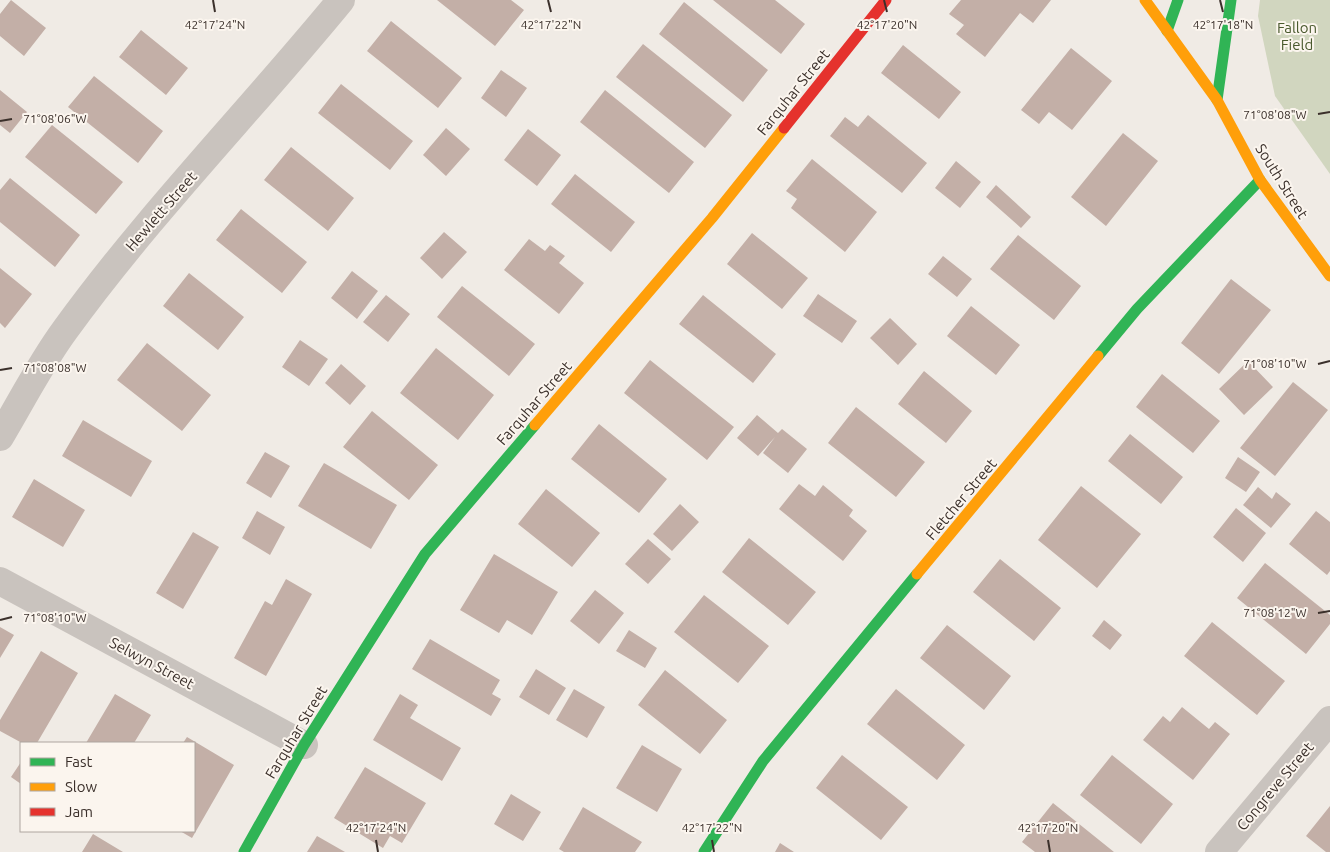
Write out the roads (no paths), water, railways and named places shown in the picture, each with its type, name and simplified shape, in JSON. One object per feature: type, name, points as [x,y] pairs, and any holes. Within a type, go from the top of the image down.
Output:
[{"type":"street","name":"Hewlett Street","points":[[0,437],[64,332],[131,244],[281,74],[341,0]]},
{"type":"street","name":"Farquhar Street","points":[[244,852],[304,745],[425,554],[712,218],[886,0]]},
{"type":"street","name":"South Street","points":[[1145,0],[1216,100],[1260,180],[1330,276]]},
{"type":"street","points":[[1167,31],[1178,0]]},
{"type":"street","points":[[1216,100],[1231,0]]},
{"type":"street","name":"Fletcher Street","points":[[704,852],[763,761],[1137,309],[1260,180]]},
{"type":"street","name":"Selwyn Street","points":[[0,581],[304,745]]},
{"type":"street","name":"Congreve Street","points":[[1219,852],[1330,720]]},
{"type":"park label","name":"Fallon Field","points":[[1297,36]]}]
